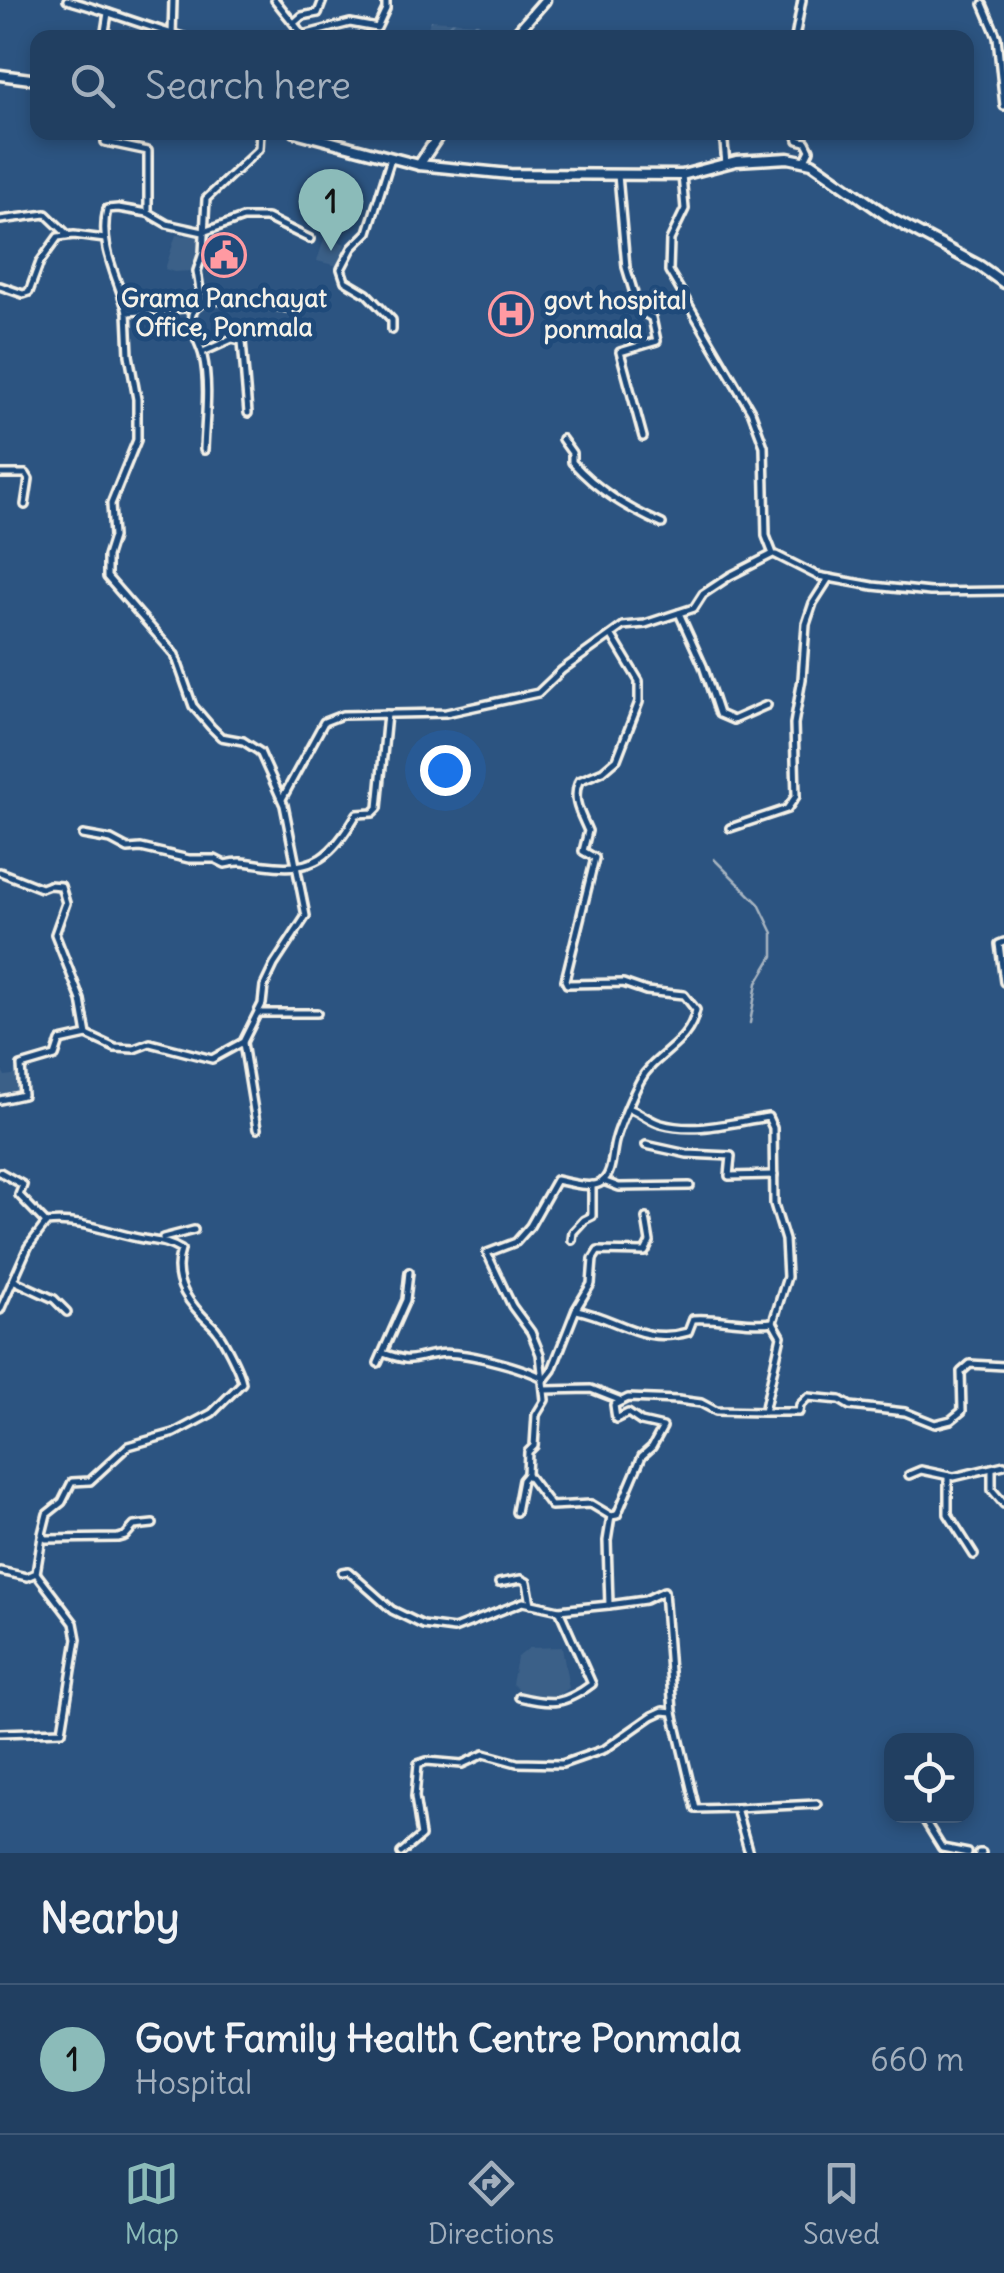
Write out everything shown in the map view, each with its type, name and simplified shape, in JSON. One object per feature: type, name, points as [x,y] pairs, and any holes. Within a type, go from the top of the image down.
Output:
[{"type":"main road","points":[[518,30],[540,1]]},
{"type":"main road","points":[[0,75],[30,79]]},
{"type":"main road","points":[[325,140],[420,165],[510,174],[682,175],[726,164],[788,158],[812,164],[892,219],[980,266],[1004,284]]},
{"type":"main road","points":[[420,165],[436,140]]},
{"type":"street","points":[[67,0],[157,30]]},
{"type":"street","points":[[172,30],[174,0]]},
{"type":"street","points":[[276,0],[299,30]]},
{"type":"street","points":[[294,23],[302,16],[318,12],[323,0]]},
{"type":"street","points":[[325,30],[350,23],[377,28],[386,0]]},
{"type":"street","points":[[796,30],[802,0]]},
{"type":"street","points":[[983,4],[997,36],[1004,106]]},
{"type":"street","points":[[105,30],[108,13]]},
{"type":"street","points":[[105,140],[148,152],[148,213]]},
{"type":"street","points":[[202,303],[197,271],[203,253],[206,199],[258,149],[259,140]]},
{"type":"street","points":[[723,140],[726,164]]},
{"type":"street","points":[[798,140],[806,142],[810,150],[804,162]]},
{"type":"street","points":[[391,158],[368,232],[352,248],[341,269],[345,282],[367,294],[392,320],[392,330]]},
{"type":"street","points":[[618,174],[626,267],[639,310],[652,318],[657,341],[620,352],[643,436]]},
{"type":"street","points":[[282,799],[324,722],[342,715],[446,712],[538,693],[562,670],[623,626],[645,624],[694,608],[703,594],[774,554],[766,536],[764,446],[752,412],[669,272],[670,240],[685,209],[682,175]]},
{"type":"street","points":[[0,1100],[24,1095],[21,1066],[54,1056],[60,1041],[88,1036],[115,1048],[134,1050],[150,1043],[212,1059],[243,1042],[258,1014],[269,976],[306,916],[282,799],[260,752],[243,741],[221,737],[193,706],[176,655],[107,577],[107,556],[113,537],[111,504],[138,440],[126,312],[105,239],[108,209],[118,208],[148,213],[166,224],[203,232],[243,218],[267,218],[310,239]]},
{"type":"street","points":[[0,220],[46,214],[70,236]]},
{"type":"street","points":[[0,286],[29,292],[48,248],[58,238],[105,239]]},
{"type":"street","points":[[204,450],[206,381],[203,352],[191,318],[195,308],[202,303],[243,302],[292,308]]},
{"type":"street","points":[[126,312],[184,308]]},
{"type":"street","points":[[203,352],[232,340],[242,341],[248,413]]},
{"type":"street","points":[[562,439],[572,454],[572,462],[593,485],[627,508],[662,524]]},
{"type":"street","points":[[0,474],[26,474],[29,480],[25,506]]},
{"type":"street","points":[[776,555],[808,573],[830,578],[930,592],[1004,591]]},
{"type":"street","points":[[730,828],[788,808],[796,796],[794,724],[806,624],[813,603],[830,578]]},
{"type":"street","points":[[679,613],[704,666],[719,714],[733,720],[767,705]]},
{"type":"street","points":[[516,1512],[522,1480],[527,1474],[528,1452],[534,1446],[536,1415],[545,1400],[544,1379],[531,1332],[512,1306],[487,1253],[516,1242],[530,1226],[556,1180],[592,1185],[603,1181],[611,1166],[615,1139],[640,1081],[693,1027],[696,1010],[684,995],[646,991],[623,983],[567,984],[565,980],[594,858],[583,850],[588,831],[579,813],[575,790],[579,781],[603,771],[617,759],[639,702],[639,681],[612,636]]},
{"type":"street","points":[[84,836],[112,840],[128,849],[141,848],[189,859],[216,859],[225,864],[243,859],[297,869],[336,845],[357,814],[372,813],[378,808],[386,714]]},
{"type":"street","points":[[0,872],[40,888],[48,884],[61,886],[66,903],[55,934],[81,1000],[88,1036]]},
{"type":"street","points":[[1004,942],[999,944],[1004,978]]},
{"type":"street","points":[[258,1014],[317,1013]]},
{"type":"street","points":[[243,1042],[258,1129]]},
{"type":"street","points":[[630,1108],[657,1123],[681,1127],[732,1125],[768,1117],[773,1128],[774,1204],[785,1240],[787,1278],[772,1322],[780,1336],[764,1412]]},
{"type":"street","points":[[646,1145],[687,1154],[731,1156],[729,1176],[774,1174]]},
{"type":"street","points":[[0,1172],[23,1186],[18,1195],[46,1223],[82,1222],[146,1240],[194,1230]]},
{"type":"street","points":[[603,1181],[619,1188],[690,1186]]},
{"type":"street","points":[[572,1240],[572,1232],[592,1216],[592,1185]]},
{"type":"street","points":[[544,1379],[552,1370],[591,1284],[593,1259],[598,1251],[648,1249],[646,1218]]},
{"type":"street","points":[[0,1310],[28,1248],[46,1223]]},
{"type":"street","points":[[0,1734],[62,1731],[77,1639],[74,1623],[36,1573],[47,1514],[62,1502],[72,1482],[90,1481],[128,1446],[174,1433],[212,1413],[242,1383],[241,1371],[219,1333],[187,1300],[176,1264],[181,1250],[159,1239]]},
{"type":"street","points":[[378,1363],[406,1300],[409,1272]]},
{"type":"street","points":[[16,1280],[54,1298],[67,1312]]},
{"type":"street","points":[[576,1310],[650,1337],[688,1332],[692,1318],[772,1322]]},
{"type":"street","points":[[384,1353],[417,1361],[438,1354],[461,1356],[513,1365],[544,1379]]},
{"type":"street","points":[[527,1474],[551,1506],[591,1504],[611,1516],[617,1515],[642,1456],[663,1427],[642,1422],[628,1413],[616,1419],[614,1404],[628,1398],[688,1400],[716,1411],[799,1412],[808,1397],[904,1412],[935,1424],[952,1420],[962,1412],[961,1372],[970,1364],[1004,1366]]},
{"type":"street","points":[[545,1390],[591,1388],[621,1401]]},
{"type":"street","points":[[909,1474],[921,1470],[948,1476],[1004,1466]]},
{"type":"street","points":[[992,1469],[992,1490],[1004,1504]]},
{"type":"street","points":[[948,1476],[948,1514],[974,1556]]},
{"type":"street","points":[[608,1606],[607,1540],[611,1516]]},
{"type":"street","points":[[42,1534],[46,1539],[118,1538],[134,1526],[154,1524]]},
{"type":"street","points":[[0,1571],[27,1577],[36,1573]]},
{"type":"street","points":[[342,1572],[348,1572],[392,1610],[423,1625],[454,1629],[523,1602],[559,1610],[646,1600],[664,1592],[673,1712],[696,1809],[817,1804]]},
{"type":"street","points":[[499,1583],[521,1579],[527,1582],[531,1604]]},
{"type":"street","points":[[520,1697],[552,1704],[592,1684],[559,1610]]},
{"type":"street","points":[[401,1853],[421,1836],[414,1798],[418,1764],[462,1764],[484,1754],[517,1762],[562,1764],[605,1748],[664,1711],[673,1712]]},
{"type":"street","points":[[736,1808],[749,1853]]},
{"type":"street","points":[[926,1823],[942,1848],[968,1853]]},
{"type":"shaded area","points":[[430,20],[480,23],[478,30],[428,30]]},
{"type":"shaded area","points":[[176,235],[202,237],[193,271],[165,269]]},
{"type":"shaded area","points":[[325,236],[345,244],[338,266],[317,261]]},
{"type":"shaded area","points":[[0,1067],[5,1076],[19,1074],[20,1095],[0,1097]]},
{"type":"shaded area","points":[[562,1647],[569,1688],[556,1698],[524,1694],[512,1684],[517,1658],[529,1648]]},
{"type":"waterway","points":[[714,859],[759,904],[773,933],[773,956],[757,983],[750,1023]]},
{"type":"place","name":"Govt Family Health Centre Ponmala","points":[[331,251]]},
{"type":"place","name":"Grama Panchayat Office, Ponmala","points":[[224,255]]},
{"type":"place","name":"govt hospital ponmala","points":[[511,314]]}]
